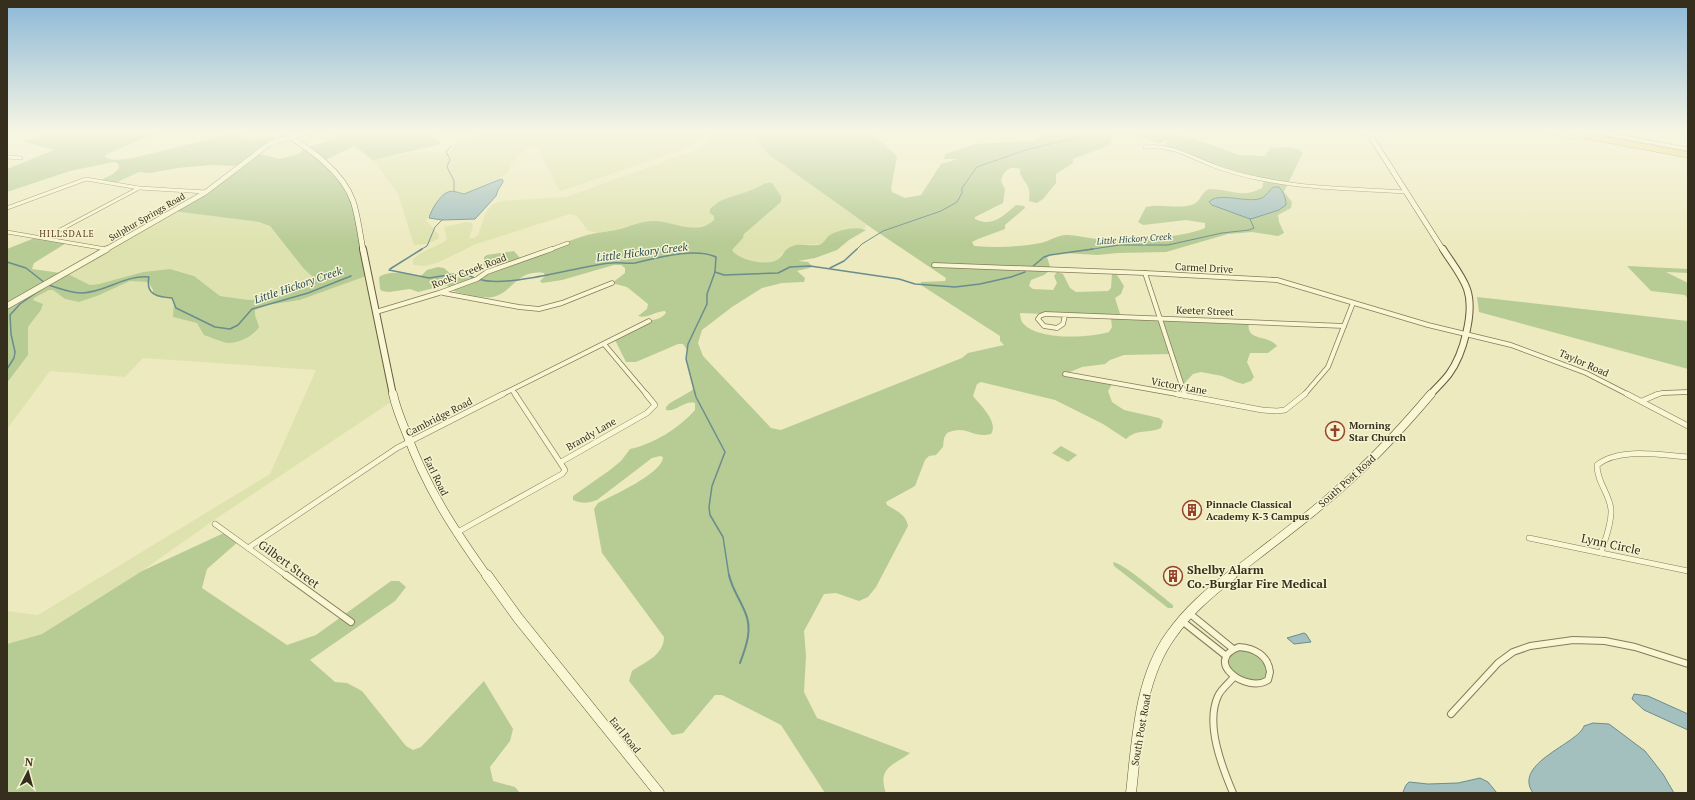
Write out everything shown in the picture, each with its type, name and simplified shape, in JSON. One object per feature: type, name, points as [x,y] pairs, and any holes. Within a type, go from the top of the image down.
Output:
[{"type":"main road","name":"Earl Road","points":[[332,169],[349,191],[357,211],[395,404],[409,442],[434,498],[456,533],[518,618],[659,793]]},
{"type":"main road","name":"South Post Road","points":[[1131,793],[1140,724],[1150,680],[1161,651],[1170,636],[1189,613],[1215,589],[1286,534],[1365,467],[1449,374],[1454,365],[1471,320],[1471,302],[1467,287],[1392,169]]},
{"type":"street","name":"Sulphur Springs Road","points":[[7,306],[206,192],[236,169]]},
{"type":"street","points":[[1226,169],[1241,174],[1293,185],[1407,192]]},
{"type":"street","points":[[7,208],[81,180],[91,180],[139,188],[206,192]]},
{"type":"street","points":[[45,238],[139,188]]},
{"type":"street","points":[[7,232],[106,249]]},
{"type":"street","name":"Rocky Creek Road","points":[[376,312],[476,280],[487,272],[568,243]]},
{"type":"street","name":"Carmel Drive","points":[[934,265],[1145,273],[1277,280],[1466,335]]},
{"type":"street","points":[[1145,273],[1185,396]]},
{"type":"street","points":[[439,293],[448,293],[519,307],[539,308],[562,303],[612,283]]},
{"type":"street","points":[[1344,326],[1354,303]]},
{"type":"street","name":"Keeter Street","points":[[1065,315],[1063,324],[1060,327],[1046,327],[1040,324],[1038,319],[1040,316],[1045,314],[1344,326]]},
{"type":"street","name":"Cambridge Road","points":[[248,548],[397,448],[649,321]]},
{"type":"street","name":"Victory Lane","points":[[1064,374],[1272,411],[1283,411],[1289,408],[1312,387],[1325,372],[1344,326]]},
{"type":"street","name":"Taylor Road","points":[[1466,335],[1538,354],[1586,373],[1688,426]]},
{"type":"street","name":"Brandy Lane","points":[[456,533],[562,474],[565,470],[561,462],[647,412],[655,405],[604,344]]},
{"type":"street","points":[[512,390],[561,462]]},
{"type":"street","points":[[1642,401],[1662,393],[1688,392]]},
{"type":"street","points":[[1601,553],[1612,508],[1597,474],[1595,468],[1596,464],[1600,460],[1611,456],[1630,453],[1688,457]]},
{"type":"street","name":"Gilbert Street","points":[[215,524],[351,622]]},
{"type":"street","name":"Lynn Circle","points":[[1529,538],[1688,572]]},
{"type":"street","points":[[1189,613],[1232,648]]},
{"type":"street","points":[[1182,621],[1225,655]]},
{"type":"street","points":[[1451,714],[1488,671],[1513,652],[1535,645],[1573,640],[1605,641],[1635,647],[1688,664]]},
{"type":"street","points":[[1246,647],[1261,654],[1270,666],[1272,672],[1270,678],[1266,682],[1260,684],[1244,683],[1234,677],[1226,667],[1224,661],[1225,655],[1232,648],[1246,647]]},
{"type":"street","points":[[1233,793],[1224,769],[1214,732],[1213,722],[1214,708],[1218,696],[1234,677]]},
{"type":"green space","points":[[7,169],[78,169],[70,171],[7,192]]},
{"type":"green space","points":[[118,169],[170,169],[150,173],[139,172],[113,184],[99,181],[113,174]]},
{"type":"green space","points":[[235,169],[330,169],[349,191],[369,275],[300,300],[268,305],[255,310],[259,327],[250,336],[233,343],[222,342],[204,335],[197,323],[173,317],[174,301],[172,298],[158,297],[153,294],[153,290],[148,282],[130,281],[97,296],[79,302],[65,299],[53,290],[49,290],[33,300],[43,304],[41,310],[28,327],[28,355],[7,383],[7,249],[37,237],[68,242],[34,263],[32,269],[68,274],[90,285],[143,272],[170,269],[194,276],[220,296],[249,300],[264,299],[297,290],[309,283],[314,278],[304,269],[270,226],[259,222],[173,211],[195,198]]},
{"type":"green space","points":[[380,169],[509,169],[497,180],[464,194],[442,195],[426,220],[439,235],[438,239],[427,244],[414,245],[398,194]]},
{"type":"green space","points":[[549,169],[625,169],[561,191],[559,190]]},
{"type":"green space","points":[[643,169],[789,169],[867,225],[863,229],[841,231],[826,238],[823,243],[820,244],[796,245],[781,254],[778,260],[765,263],[751,261],[734,254],[732,250],[743,238],[744,234],[781,202],[762,184],[757,188],[730,198],[714,216],[714,220],[710,224],[698,227],[683,228],[656,221],[599,233],[588,231],[577,216],[570,214],[476,244],[437,263],[425,266],[413,265],[413,259],[419,254],[444,242],[447,239],[444,227],[466,222],[472,223],[473,226],[469,238],[474,238],[478,235],[486,212],[493,204],[501,201],[566,197]]},
{"type":"green space","points":[[789,169],[894,169],[891,188],[892,192],[905,198],[921,195],[938,169],[1009,169],[1003,174],[1001,181],[1005,189],[1003,203],[975,217],[975,219],[981,221],[992,221],[1002,216],[1016,205],[1024,206],[1025,208],[1005,225],[1005,229],[972,242],[974,246],[999,247],[1041,243],[1067,235],[1108,240],[1122,240],[1168,237],[1195,231],[1205,228],[1205,223],[1186,220],[1143,225],[1138,222],[1146,207],[1188,206],[1196,203],[1204,192],[1209,189],[1236,193],[1248,193],[1262,188],[1264,180],[1225,169],[1295,169],[1284,192],[1292,202],[1291,208],[1278,215],[1279,222],[1284,233],[1278,236],[1252,232],[1228,234],[1166,252],[1097,255],[1064,253],[1052,254],[1047,257],[1051,270],[1044,275],[1031,280],[1029,286],[1033,289],[1053,290],[1057,283],[1054,276],[1057,272],[1063,274],[1070,288],[1076,292],[1108,291],[1111,288],[1112,274],[1117,275],[1124,286],[1121,294],[1115,298],[1121,317],[1020,313],[1022,322],[1029,328],[1039,332],[1063,336],[1089,336],[1100,334],[1109,332],[1112,327],[1111,319],[1116,318],[1249,322],[1250,332],[1258,337],[1273,342],[1277,346],[1268,353],[1250,353],[1247,362],[1254,377],[1251,381],[1243,384],[1222,376],[1201,372],[1193,374],[1182,386],[1171,354],[1124,355],[1110,360],[1105,364],[1082,367],[1065,374],[1113,383],[1108,391],[1112,402],[1124,410],[1159,418],[1163,421],[1161,428],[1152,431],[1135,433],[1126,439],[1103,424],[1055,400],[981,382],[977,384],[973,396],[991,419],[993,429],[991,434],[979,435],[960,430],[947,433],[944,438],[943,447],[936,455],[929,456],[925,460],[915,486],[886,502],[887,505],[905,518],[908,526],[876,587],[868,597],[859,601],[836,593],[824,594],[804,631],[806,656],[804,692],[817,718],[910,753],[888,768],[885,772],[884,784],[886,793],[825,793],[781,725],[722,695],[715,695],[683,733],[672,735],[629,681],[632,671],[648,661],[661,649],[664,637],[602,553],[594,509],[598,503],[625,490],[646,477],[661,463],[663,457],[660,456],[652,458],[597,500],[582,503],[573,500],[573,496],[621,461],[630,449],[639,447],[666,434],[689,417],[695,410],[695,403],[687,403],[674,409],[666,410],[666,407],[670,403],[693,389],[686,359],[687,350],[683,344],[678,344],[636,362],[626,362],[614,338],[649,321],[660,318],[666,313],[665,311],[641,317],[638,316],[647,309],[648,304],[627,287],[612,283],[625,273],[625,268],[621,265],[614,265],[562,280],[542,283],[540,281],[545,276],[544,273],[527,274],[500,295],[493,297],[474,296],[456,292],[446,285],[418,292],[410,289],[389,292],[382,291],[380,289],[379,277],[389,273],[399,273],[420,277],[427,270],[438,267],[444,268],[454,277],[479,278],[489,270],[482,264],[484,257],[487,255],[514,251],[521,259],[587,235],[616,230],[647,221],[663,222],[693,228],[700,227],[707,225],[714,220],[714,216],[710,213],[710,209],[720,201],[750,191],[765,184],[772,183],[781,196],[781,202],[744,234],[743,238],[732,250],[740,257],[753,261],[772,262],[777,260],[792,246],[821,244],[830,235],[843,230],[857,228],[866,230],[849,240],[837,250],[815,258],[798,261],[808,262],[813,267],[797,271],[805,278],[804,282],[782,283],[762,288],[732,307],[702,330],[698,343],[703,356],[771,428],[781,430],[962,358],[968,353],[1004,345],[1000,341],[1000,336],[921,285],[921,282],[945,281],[946,278],[873,229]]},
{"type":"green space","points":[[1020,169],[1063,169],[1056,174],[1056,183],[1043,199],[1037,203],[1029,201],[1028,187]]},
{"type":"green space","points":[[176,211],[259,222],[270,226],[304,269],[314,278],[309,283],[297,290],[264,299],[249,300],[220,296],[194,276],[170,269],[143,272],[90,285],[68,274]]},
{"type":"green space","points":[[1627,266],[1688,269],[1688,273],[1666,272],[1688,283],[1688,299],[1685,295],[1651,291]]},
{"type":"green space","points":[[369,275],[394,400],[217,518],[142,571],[42,634],[7,644],[7,611],[38,615],[270,474],[316,370],[143,358],[125,377],[50,371],[7,429],[7,383],[28,355],[28,327],[41,310],[43,304],[33,300],[34,298],[49,290],[53,290],[65,299],[79,302],[97,296],[130,281],[148,282],[153,294],[158,297],[172,298],[174,301],[174,317],[197,323],[258,327],[255,310],[268,305],[300,300]]},
{"type":"green space","points":[[1477,297],[1688,321],[1688,369],[1479,312]]},
{"type":"green space","points":[[1061,446],[1077,455],[1068,462],[1052,453]]},
{"type":"green space","points":[[226,532],[239,541],[207,569],[202,588],[287,645],[316,635],[391,581],[399,581],[406,587],[395,601],[310,660],[335,682],[347,683],[362,691],[406,746],[413,750],[421,747],[484,681],[513,729],[510,741],[490,767],[493,781],[515,787],[520,793],[7,793],[7,644],[42,634],[142,571]]},
{"type":"green space","points":[[1113,562],[1126,568],[1143,581],[1173,605],[1173,608],[1168,608],[1114,566]]},
{"type":"green space","points":[[1240,650],[1257,656],[1263,662],[1267,670],[1264,678],[1252,681],[1246,680],[1241,678],[1232,670],[1228,658],[1230,654]]},
{"type":"water","points":[[501,179],[503,182],[496,196],[475,219],[442,220],[429,218],[436,203],[448,192],[454,191],[464,194]]},
{"type":"water","points":[[1273,187],[1279,187],[1281,189],[1286,205],[1279,210],[1250,219],[1212,205],[1209,202],[1213,199],[1226,197],[1249,200],[1262,198]]},
{"type":"water","points":[[1304,633],[1311,642],[1294,644],[1287,638]]},
{"type":"water","points":[[1634,694],[1648,696],[1688,714],[1688,730],[1644,710],[1632,699]]},
{"type":"water","points":[[1593,723],[1609,724],[1645,751],[1663,774],[1674,793],[1533,793],[1529,782],[1531,772],[1538,763],[1571,740],[1584,726]]},
{"type":"water","points":[[1480,778],[1488,782],[1497,793],[1403,793],[1409,782],[1428,784],[1458,783]]},
{"type":"waterway","points":[[448,169],[454,181],[454,191]]},
{"type":"waterway","points":[[857,249],[862,244],[883,231],[941,211],[957,202],[962,193],[962,188],[975,169]]},
{"type":"waterway","name":"Little Hickory Creek","points":[[1089,250],[1120,245],[1168,245],[1222,233],[1249,230],[1254,228],[1250,219]]},
{"type":"waterway","points":[[420,250],[427,246],[435,227],[442,220]]},
{"type":"waterway","points":[[390,269],[422,249]]},
{"type":"waterway","points":[[830,268],[844,261],[857,249]]},
{"type":"waterway","name":"Little Hickory Creek","points":[[1032,267],[1044,257],[1050,255],[1089,250]]},
{"type":"waterway","name":"Little Hickory Creek","points":[[478,279],[491,281],[524,279],[597,265],[635,263],[665,256],[687,253],[707,254],[716,257],[715,272]]},
{"type":"waterway","name":"Little Hickory Creek","points":[[7,262],[26,268],[45,283]]},
{"type":"waterway","name":"Little Hickory Creek","points":[[715,272],[724,275],[778,273],[790,267],[810,266],[899,279],[915,284],[955,287],[980,284],[1011,277],[1025,272]]},
{"type":"waterway","name":"Little Hickory Creek","points":[[389,270],[429,278],[461,273],[475,278]]},
{"type":"waterway","points":[[715,272],[707,294],[707,304],[688,344],[686,359],[696,397],[725,452],[712,486],[709,507],[710,515],[723,537],[729,576]]},
{"type":"waterway","name":"Little Hickory Creek","points":[[48,285],[82,293],[99,290],[131,279],[149,277],[149,288],[154,294],[172,298],[176,308],[215,327],[230,329],[238,325],[252,309],[308,293],[351,276]]},
{"type":"waterway","points":[[7,369],[14,358],[15,352],[11,334],[10,315],[20,304],[46,286]]},
{"type":"waterway","points":[[729,575],[732,585],[745,612],[749,631],[740,663]]},
{"type":"place","name":"Morning Star Church","points":[[1335,431]]},
{"type":"place","name":"Pinnacle Classical Academy K-3 Campus","points":[[1192,510]]},
{"type":"place","name":"Shelby Alarm Co.-Burglar Fire Medical","points":[[1173,576]]},
{"type":"district","name":"HILLSDALE","points":[[67,234]]}]
